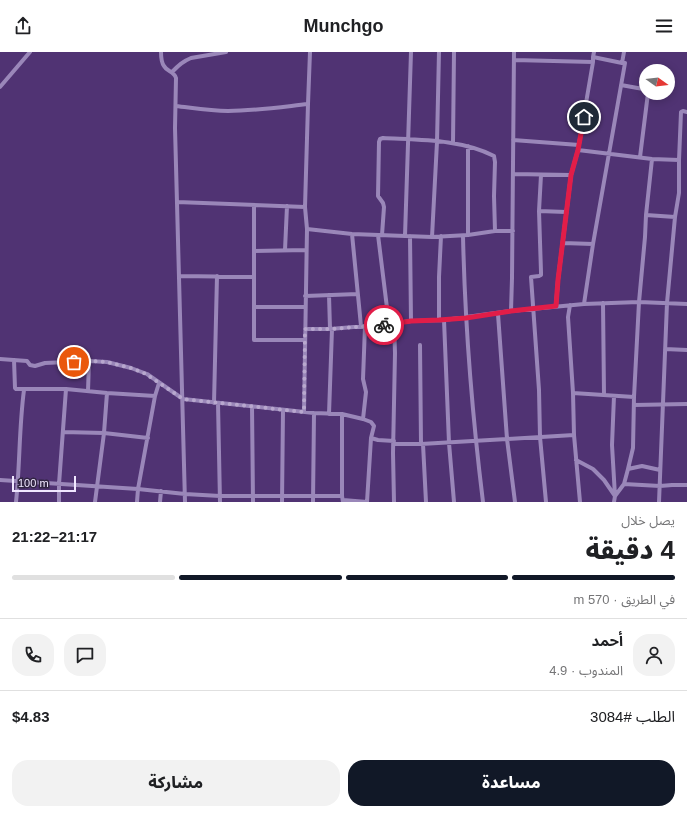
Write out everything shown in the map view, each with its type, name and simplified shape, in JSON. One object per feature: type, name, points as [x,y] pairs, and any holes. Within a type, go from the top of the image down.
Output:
[{"type":"street","points":[[0,87],[30,52]]},
{"type":"street","points":[[161,52],[164,66],[175,74],[176,78],[175,128],[185,502]]},
{"type":"street","points":[[172,72],[186,60],[191,58],[226,52]]},
{"type":"street","points":[[304,412],[307,230],[305,206],[310,52]]},
{"type":"street","points":[[405,236],[411,52]]},
{"type":"street","points":[[432,237],[437,142],[439,52]]},
{"type":"street","points":[[453,143],[454,52]]},
{"type":"street","points":[[511,311],[514,52]]},
{"type":"street","points":[[622,63],[624,52]]},
{"type":"street","points":[[556,306],[571,175],[579,145],[593,62],[593,54],[625,63],[584,304]]},
{"type":"street","points":[[514,60],[593,62]]},
{"type":"street","points":[[621,85],[639,88]]},
{"type":"street","points":[[640,157],[646,100]]},
{"type":"street","points":[[176,106],[212,111],[229,111],[308,104]]},
{"type":"street","points":[[659,502],[667,303],[675,217],[679,193],[681,112],[687,112]]},
{"type":"street","points":[[389,324],[380,235],[384,207],[378,196],[380,139],[408,139],[453,143],[484,151],[494,156],[495,231]]},
{"type":"street","points":[[513,140],[579,145]]},
{"type":"street","points":[[468,146],[468,235]]},
{"type":"street","points":[[578,150],[652,159],[679,160]]},
{"type":"street","points":[[615,496],[624,484],[633,448],[639,302],[652,159]]},
{"type":"street","points":[[513,174],[571,175]]},
{"type":"street","points":[[540,175],[539,211],[541,275],[531,277],[539,390],[540,437],[546,502]]},
{"type":"street","points":[[177,202],[305,206]]},
{"type":"street","points":[[254,205],[254,340],[304,340]]},
{"type":"street","points":[[285,250],[287,206]]},
{"type":"street","points":[[539,211],[566,212]]},
{"type":"street","points":[[646,215],[675,217]]},
{"type":"street","points":[[307,230],[352,234],[432,237],[463,236],[495,231],[512,231]]},
{"type":"street","points":[[352,234],[363,326],[363,379],[366,392],[362,419]]},
{"type":"street","points":[[410,236],[411,321]]},
{"type":"street","points":[[441,236],[439,278],[454,502]]},
{"type":"street","points":[[463,236],[466,318],[476,441],[483,502]]},
{"type":"street","points":[[563,243],[593,244]]},
{"type":"street","points":[[254,251],[306,250]]},
{"type":"street","points":[[179,276],[254,277]]},
{"type":"street","points":[[217,276],[216,403],[220,502]]},
{"type":"street","points":[[305,296],[358,294]]},
{"type":"street","points":[[329,295],[331,329],[329,414]]},
{"type":"street","points":[[305,329],[331,329],[411,321],[466,318],[511,311],[584,304],[639,302],[687,304]]},
{"type":"street","points":[[603,303],[604,395]]},
{"type":"street","points":[[570,305],[568,317],[574,436],[580,502]]},
{"type":"street","points":[[254,307],[305,307]]},
{"type":"street","points":[[498,314],[507,438],[515,502]]},
{"type":"street","points":[[394,323],[394,502]]},
{"type":"street","points":[[420,345],[422,444],[426,502]]},
{"type":"street","points":[[665,349],[687,350]]},
{"type":"street","points":[[0,359],[27,361],[35,366],[45,363],[89,361],[107,362],[131,368],[146,374],[183,399],[314,413],[342,414],[371,422],[374,426],[371,438],[367,502],[314,496],[253,497],[185,494],[138,489],[0,480]]},
{"type":"street","points":[[14,360],[16,389],[66,388],[107,394],[155,396]]},
{"type":"street","points":[[88,391],[89,361]]},
{"type":"street","points":[[137,502],[155,396],[159,383]]},
{"type":"street","points":[[59,502],[66,388]]},
{"type":"street","points":[[16,502],[21,412],[24,390]]},
{"type":"street","points":[[573,393],[634,397]]},
{"type":"street","points":[[95,502],[104,433],[107,394]]},
{"type":"street","points":[[614,396],[612,445],[615,496],[614,502]]},
{"type":"street","points":[[634,405],[687,404]]},
{"type":"street","points":[[252,406],[253,502]]},
{"type":"street","points":[[282,502],[283,410]]},
{"type":"street","points":[[313,502],[314,413]]},
{"type":"street","points":[[342,414],[342,500]]},
{"type":"street","points":[[63,432],[104,433],[148,438]]},
{"type":"street","points":[[371,438],[394,442],[422,444],[507,438],[574,436]]},
{"type":"street","points":[[576,460],[593,469],[604,480],[615,496]]},
{"type":"street","points":[[628,469],[642,466],[660,470]]},
{"type":"street","points":[[624,484],[660,486],[687,485]]},
{"type":"street","points":[[160,502],[161,491]]},
{"type":"way so far","points":[[74,362],[107,362],[131,368],[146,374],[183,399],[304,412],[305,329],[330,329],[384,325]]},
{"type":"route","points":[[384,325],[411,321],[466,318],[556,306],[571,175],[578,150],[584,117]]}]
